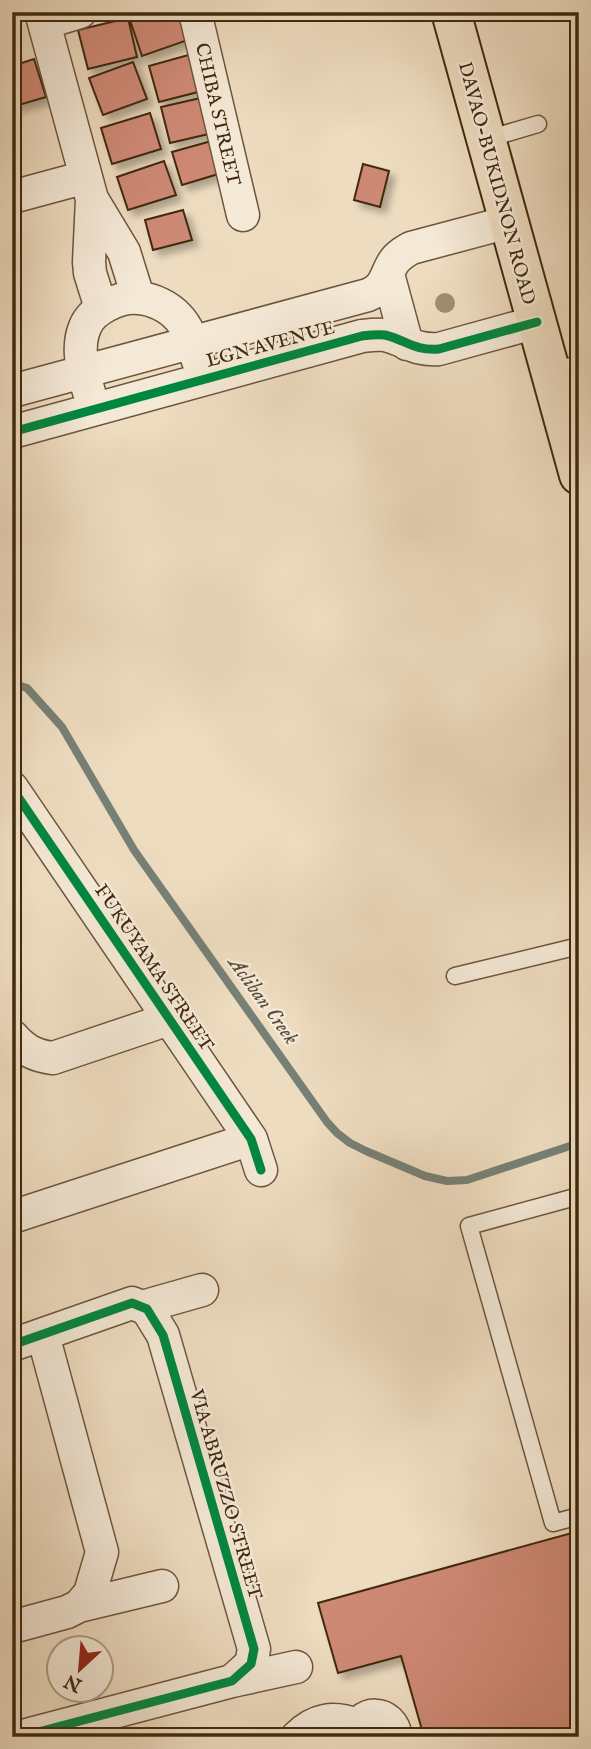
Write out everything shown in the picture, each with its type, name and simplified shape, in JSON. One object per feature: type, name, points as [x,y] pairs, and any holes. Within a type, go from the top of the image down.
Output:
[{"type":"highway","name":"DAVAO-BUKIDNON ROAD","points":[[452,12],[537,322],[564,368],[577,459]]},
{"type":"street","points":[[80,12],[42,17],[89,188],[124,252],[138,297]]},
{"type":"street","name":"CHIBA STREET","points":[[195,12],[243,215]]},
{"type":"street","points":[[12,197],[89,188]]},
{"type":"street","points":[[89,188],[90,273],[101,309]]},
{"type":"street","name":"LGN AVENUE","points":[[12,391],[368,295],[380,288],[393,262],[411,248],[509,222]]},
{"type":"street","points":[[388,274],[407,344]]},
{"type":"street","points":[[94,410],[81,356],[85,326],[91,316],[101,309],[125,299],[138,297],[151,300],[177,316],[187,328],[203,380]]},
{"type":"street","name":"LGN AVENUE","points":[[12,432],[362,336],[382,335],[428,350],[537,322]]},
{"type":"street","name":"FUKUYAMA STREET","points":[[12,789],[251,1139],[261,1170]]},
{"type":"street","points":[[12,1036],[20,1046],[31,1053],[53,1058],[169,1018]]},
{"type":"street","points":[[12,1217],[251,1139]]},
{"type":"street","points":[[12,1345],[137,1305],[202,1290]]},
{"type":"street","name":"VIA ABRUZZO STREET","points":[[137,1305],[150,1314],[163,1335],[254,1649],[251,1664],[222,1684]]},
{"type":"street","points":[[43,1335],[102,1552],[90,1593],[79,1606]]},
{"type":"street","points":[[12,1627],[67,1612],[79,1606],[162,1586]]},
{"type":"street","points":[[19,1737],[296,1667]]},
{"type":"street","points":[[297,1737],[309,1727],[329,1720],[338,1720],[356,1731],[369,1716],[377,1715],[390,1722],[395,1728],[396,1737]]},
{"type":"lane","points":[[486,139],[538,124]]},
{"type":"lane","points":[[455,976],[579,946]]},
{"type":"lane","points":[[579,1196],[469,1226],[553,1523],[579,1516]]},
{"type":"building","points":[[153,12],[179,12],[188,40],[142,56],[130,20]]},
{"type":"building","points":[[128,18],[137,57],[88,69],[78,30]]},
{"type":"building","points":[[192,54],[202,91],[159,102],[149,66]]},
{"type":"building","points":[[34,59],[46,97],[12,107],[12,66]]},
{"type":"building","points":[[133,62],[147,99],[103,115],[89,78]]},
{"type":"building","points":[[205,97],[213,133],[170,143],[161,107]]},
{"type":"building","points":[[150,113],[161,149],[112,164],[101,128]]},
{"type":"building","points":[[215,140],[225,172],[182,185],[172,152]]},
{"type":"building","points":[[164,161],[176,195],[128,210],[117,177]]},
{"type":"building","points":[[363,164],[389,171],[380,207],[354,200]]},
{"type":"building","points":[[183,210],[192,240],[153,250],[145,220]]},
{"type":"building","points":[[579,1531],[579,1737],[424,1737],[401,1656],[338,1673],[318,1603]]},
{"type":"waterway","name":"Acliban Creek","points":[[12,683],[27,688],[62,727],[134,850],[337,1133],[366,1151],[425,1176],[447,1181],[467,1180],[579,1143]]},
{"type":"cycle path","points":[[12,432],[362,336],[385,335],[416,347],[439,349],[537,322]]},
{"type":"cycle path","points":[[12,788],[251,1139],[261,1170]]},
{"type":"cycle path","points":[[12,1345],[132,1303],[147,1309],[163,1335],[254,1649],[251,1664],[232,1681],[19,1737]]}]
